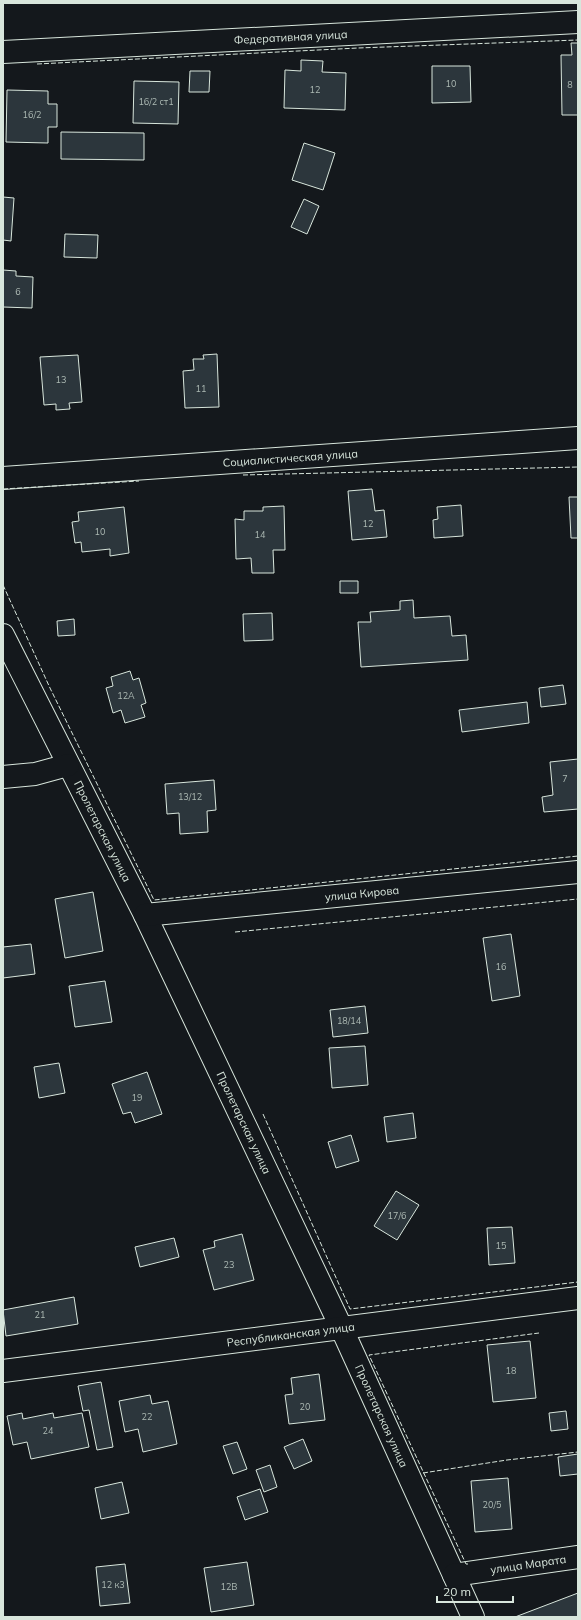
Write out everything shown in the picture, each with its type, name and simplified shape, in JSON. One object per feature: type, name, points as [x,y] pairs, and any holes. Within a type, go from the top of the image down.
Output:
[{"type":"street","name":"Федеративная улица","points":[[3,52],[578,22]]},
{"type":"street","name":"Социалистическая улица","points":[[3,478],[578,438]]},
{"type":"street","name":"Пролетарская улица","points":[[3,635],[68,766],[145,915],[341,1327],[473,1617]]},
{"type":"street","points":[[3,777],[35,774],[68,766]]},
{"type":"street","name":"улица Кирова","points":[[145,915],[578,872]]},
{"type":"street","name":"Республиканская улица","points":[[3,1371],[578,1298]]},
{"type":"street","name":"улица Марата","points":[[454,1575],[578,1557]]},
{"type":"building","points":[[571,43],[578,43],[578,115],[562,115],[561,55],[572,55]]},
{"type":"building","points":[[301,60],[323,61],[322,72],[346,73],[345,110],[284,108],[285,70],[301,71]]},
{"type":"building","points":[[432,66],[470,66],[471,102],[432,103]]},
{"type":"building","points":[[190,71],[210,71],[209,92],[189,92]]},
{"type":"building","points":[[134,81],[179,82],[178,124],[133,123]]},
{"type":"building","points":[[7,90],[48,91],[48,104],[57,104],[57,127],[48,127],[48,143],[6,142]]},
{"type":"building","points":[[61,132],[144,133],[144,160],[61,159]]},
{"type":"building","points":[[304,143],[335,153],[323,190],[292,180]]},
{"type":"building","points":[[3,197],[14,198],[11,241],[3,240]]},
{"type":"building","points":[[304,199],[319,206],[307,234],[291,227]]},
{"type":"building","points":[[65,234],[98,235],[97,258],[64,257]]},
{"type":"building","points":[[3,270],[16,271],[16,276],[33,277],[32,308],[3,307]]},
{"type":"building","points":[[217,354],[219,407],[185,408],[183,371],[194,370],[193,359],[204,359],[203,355]]},
{"type":"building","points":[[78,355],[82,402],[69,403],[70,409],[56,410],[56,404],[44,405],[40,357]]},
{"type":"building","points":[[372,489],[375,511],[384,510],[387,537],[352,540],[348,491]]},
{"type":"building","points":[[569,497],[578,497],[578,538],[571,538]]},
{"type":"building","points":[[461,505],[463,536],[434,538],[433,520],[438,519],[437,507]]},
{"type":"building","points":[[284,506],[285,550],[273,550],[274,573],[252,573],[251,558],[236,559],[235,519],[244,520],[244,511],[263,511],[263,507]]},
{"type":"building","points":[[124,507],[129,553],[110,556],[110,549],[82,552],[81,542],[75,543],[72,522],[79,521],[78,512]]},
{"type":"building","points":[[340,581],[358,581],[358,593],[340,593]]},
{"type":"building","points":[[413,600],[414,618],[450,616],[452,636],[466,635],[468,660],[361,667],[358,622],[371,622],[370,612],[400,610],[400,601]]},
{"type":"building","points":[[272,613],[273,640],[244,641],[243,614]]},
{"type":"building","points":[[74,619],[75,635],[58,636],[57,621]]},
{"type":"building","points":[[130,671],[133,680],[139,678],[146,703],[141,705],[145,717],[125,723],[121,710],[113,713],[106,688],[113,686],[111,677]]},
{"type":"building","points":[[563,685],[566,704],[541,707],[539,688]]},
{"type":"building","points":[[527,702],[529,723],[462,732],[459,710]]},
{"type":"building","points":[[578,759],[578,809],[544,812],[542,797],[553,795],[550,762]]},
{"type":"building","points":[[214,780],[216,810],[207,811],[208,832],[180,834],[179,813],[167,814],[165,784]]},
{"type":"building","points":[[93,892],[103,951],[65,958],[55,899]]},
{"type":"building","points":[[511,934],[520,996],[492,1001],[483,938]]},
{"type":"building","points":[[31,944],[35,974],[3,978],[3,947]]},
{"type":"building","points":[[105,981],[112,1022],[75,1027],[69,986]]},
{"type":"building","points":[[365,1006],[368,1033],[333,1037],[330,1010]]},
{"type":"building","points":[[365,1046],[368,1085],[332,1088],[329,1048]]},
{"type":"building","points":[[59,1063],[65,1093],[39,1098],[34,1067]]},
{"type":"building","points":[[147,1072],[162,1114],[135,1123],[131,1112],[123,1114],[112,1084]]},
{"type":"building","points":[[413,1113],[416,1138],[387,1142],[384,1117]]},
{"type":"building","points":[[351,1135],[359,1161],[336,1168],[328,1142]]},
{"type":"building","points":[[396,1191],[419,1205],[397,1240],[374,1226]]},
{"type":"building","points":[[512,1227],[515,1263],[489,1265],[487,1228]]},
{"type":"building","points":[[242,1234],[254,1280],[214,1290],[203,1250],[215,1247],[214,1241]]},
{"type":"building","points":[[174,1238],[179,1257],[140,1267],[135,1247]]},
{"type":"building","points":[[74,1297],[78,1324],[6,1336],[3,1310]]},
{"type":"building","points":[[530,1341],[536,1398],[493,1402],[487,1345]]},
{"type":"building","points":[[319,1374],[325,1420],[289,1424],[285,1395],[293,1394],[291,1378]]},
{"type":"building","points":[[101,1382],[113,1447],[97,1450],[89,1410],[83,1411],[78,1386]]},
{"type":"building","points":[[150,1395],[152,1404],[168,1401],[177,1444],[143,1452],[138,1429],[125,1432],[119,1401]]},
{"type":"building","points":[[566,1411],[568,1429],[551,1431],[549,1413]]},
{"type":"building","points":[[22,1413],[23,1419],[53,1413],[54,1418],[82,1413],[89,1447],[31,1459],[27,1442],[13,1445],[7,1416]]},
{"type":"building","points":[[303,1439],[312,1461],[294,1469],[284,1447]]},
{"type":"building","points":[[237,1442],[247,1469],[233,1474],[223,1446]]},
{"type":"building","points":[[578,1454],[578,1474],[560,1476],[558,1457]]},
{"type":"building","points":[[270,1465],[277,1487],[264,1492],[256,1470]]},
{"type":"building","points":[[508,1478],[512,1529],[475,1532],[471,1481]]},
{"type":"building","points":[[122,1482],[129,1513],[101,1519],[95,1488]]},
{"type":"building","points":[[260,1489],[268,1512],[245,1520],[237,1497]]},
{"type":"building","points":[[247,1562],[254,1605],[211,1612],[204,1568]]},
{"type":"building","points":[[125,1564],[130,1603],[100,1606],[96,1567]]},
{"type":"building","points":[[578,1593],[578,1617],[515,1617]]},
{"type":"fence","points":[[37,64],[358,48],[578,40]]},
{"type":"fence","points":[[243,475],[578,467]]},
{"type":"fence","points":[[3,489],[139,481]]},
{"type":"fence","points":[[3,585],[50,688],[154,900],[578,856]]},
{"type":"fence","points":[[235,932],[578,899]]},
{"type":"fence","points":[[263,1114],[350,1309],[578,1282]]},
{"type":"fence","points":[[468,1564],[466,1564],[369,1355],[539,1333]]},
{"type":"fence","points":[[423,1473],[507,1460],[578,1452]]}]
